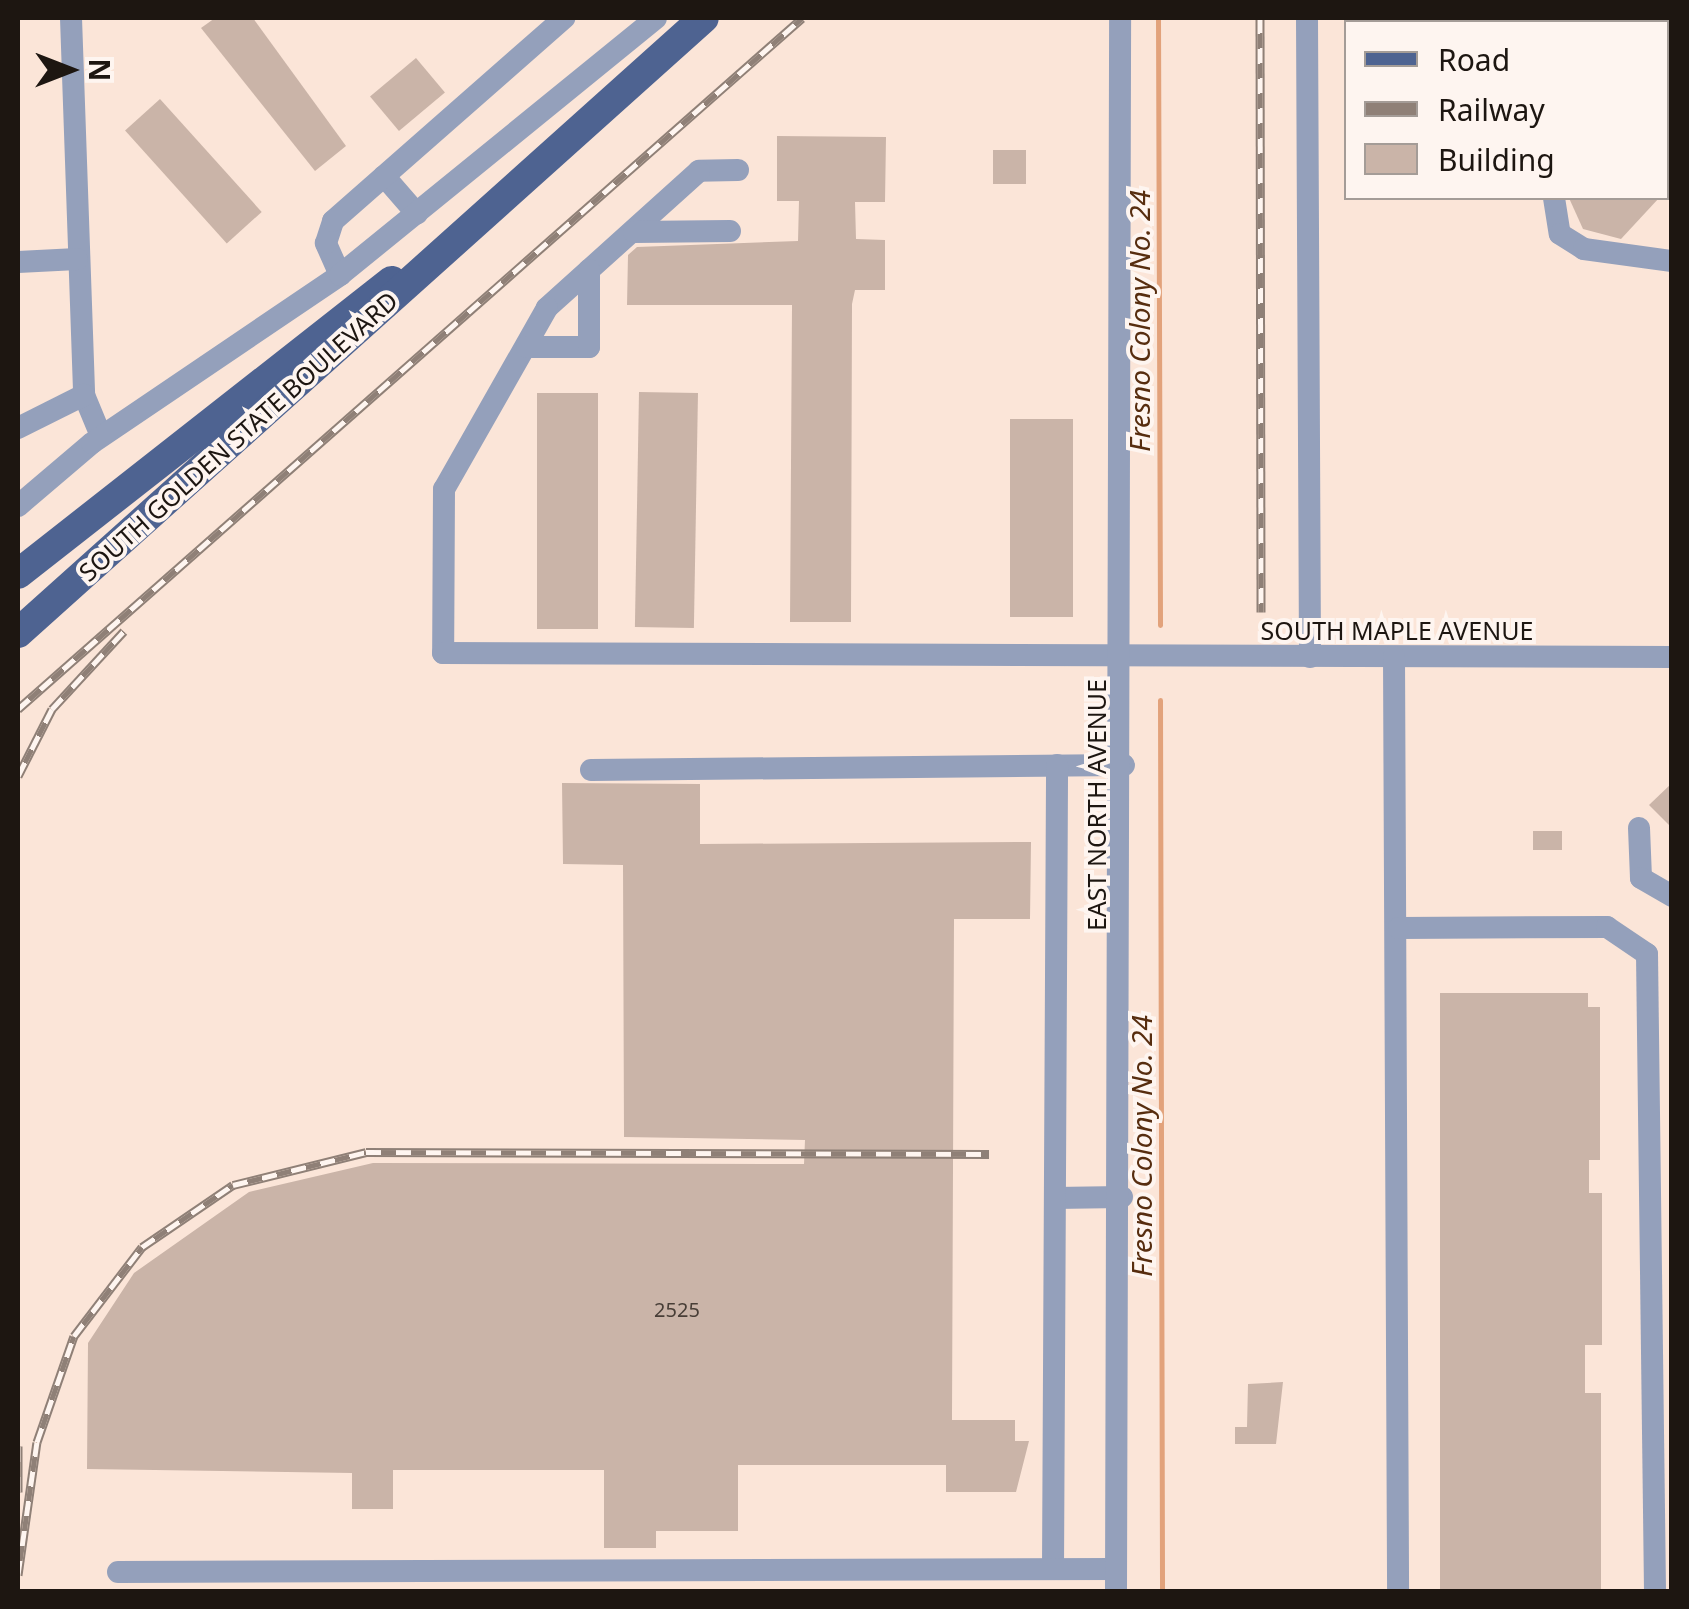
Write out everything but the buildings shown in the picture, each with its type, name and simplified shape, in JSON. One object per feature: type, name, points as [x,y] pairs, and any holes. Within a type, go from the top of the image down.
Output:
[{"type":"main road","name":"SOUTH GOLDEN STATE BOULEVARD","points":[[18,632],[704,18]]},
{"type":"main road","name":"SOUTH GOLDEN STATE BOULEVARD","points":[[18,574],[456,236]]},
{"type":"street","points":[[71,18],[84,395],[102,436]]},
{"type":"street","points":[[340,274],[325,232],[564,18]]},
{"type":"street","name":"EAST NORTH AVENUE","points":[[1116,1580],[1124,765],[1120,18]]},
{"type":"street","points":[[1307,18],[1310,658]]},
{"type":"street","points":[[18,506],[102,436],[340,274],[417,214],[642,22]]},
{"type":"street","points":[[588,270],[589,346],[527,347],[547,308],[588,270],[634,232],[699,172],[738,170]]},
{"type":"street","points":[[384,176],[417,214]]},
{"type":"street","points":[[1554,200],[1560,234],[1584,249],[1672,260]]},
{"type":"street","points":[[634,232],[730,231]]},
{"type":"street","points":[[18,262],[77,259]]},
{"type":"street","name":"SOUTH MAPLE AVENUE","points":[[527,347],[444,490],[444,653],[1672,657]]},
{"type":"street","points":[[18,428],[84,395]]},
{"type":"street","points":[[1394,658],[1399,928],[1398,1592]]},
{"type":"street","points":[[591,770],[1124,765]]},
{"type":"street","points":[[1053,1569],[1057,766]]},
{"type":"street","points":[[1639,828],[1640,878],[1672,896]]},
{"type":"street","points":[[1399,928],[1607,926],[1647,954],[1655,1592]]},
{"type":"street","points":[[1055,1198],[1122,1197]]},
{"type":"street","points":[[118,1572],[1053,1569],[1116,1580]]},
{"type":"waterway","name":"Fresno Colony No. 24","points":[[1158,18],[1160,625]]},
{"type":"waterway","name":"Fresno Colony No. 24","points":[[1160,700],[1162,1592]]},
{"type":"railway","points":[[18,709],[802,18]]},
{"type":"railway","points":[[1260,18],[1261,612]]},
{"type":"railway","points":[[18,776],[52,709],[124,631]]},
{"type":"railway","points":[[18,1575],[37,1442],[74,1336],[142,1247],[233,1185],[366,1152],[989,1154]]},
{"type":"railway","points":[[18,1446],[18,1492]]}]
